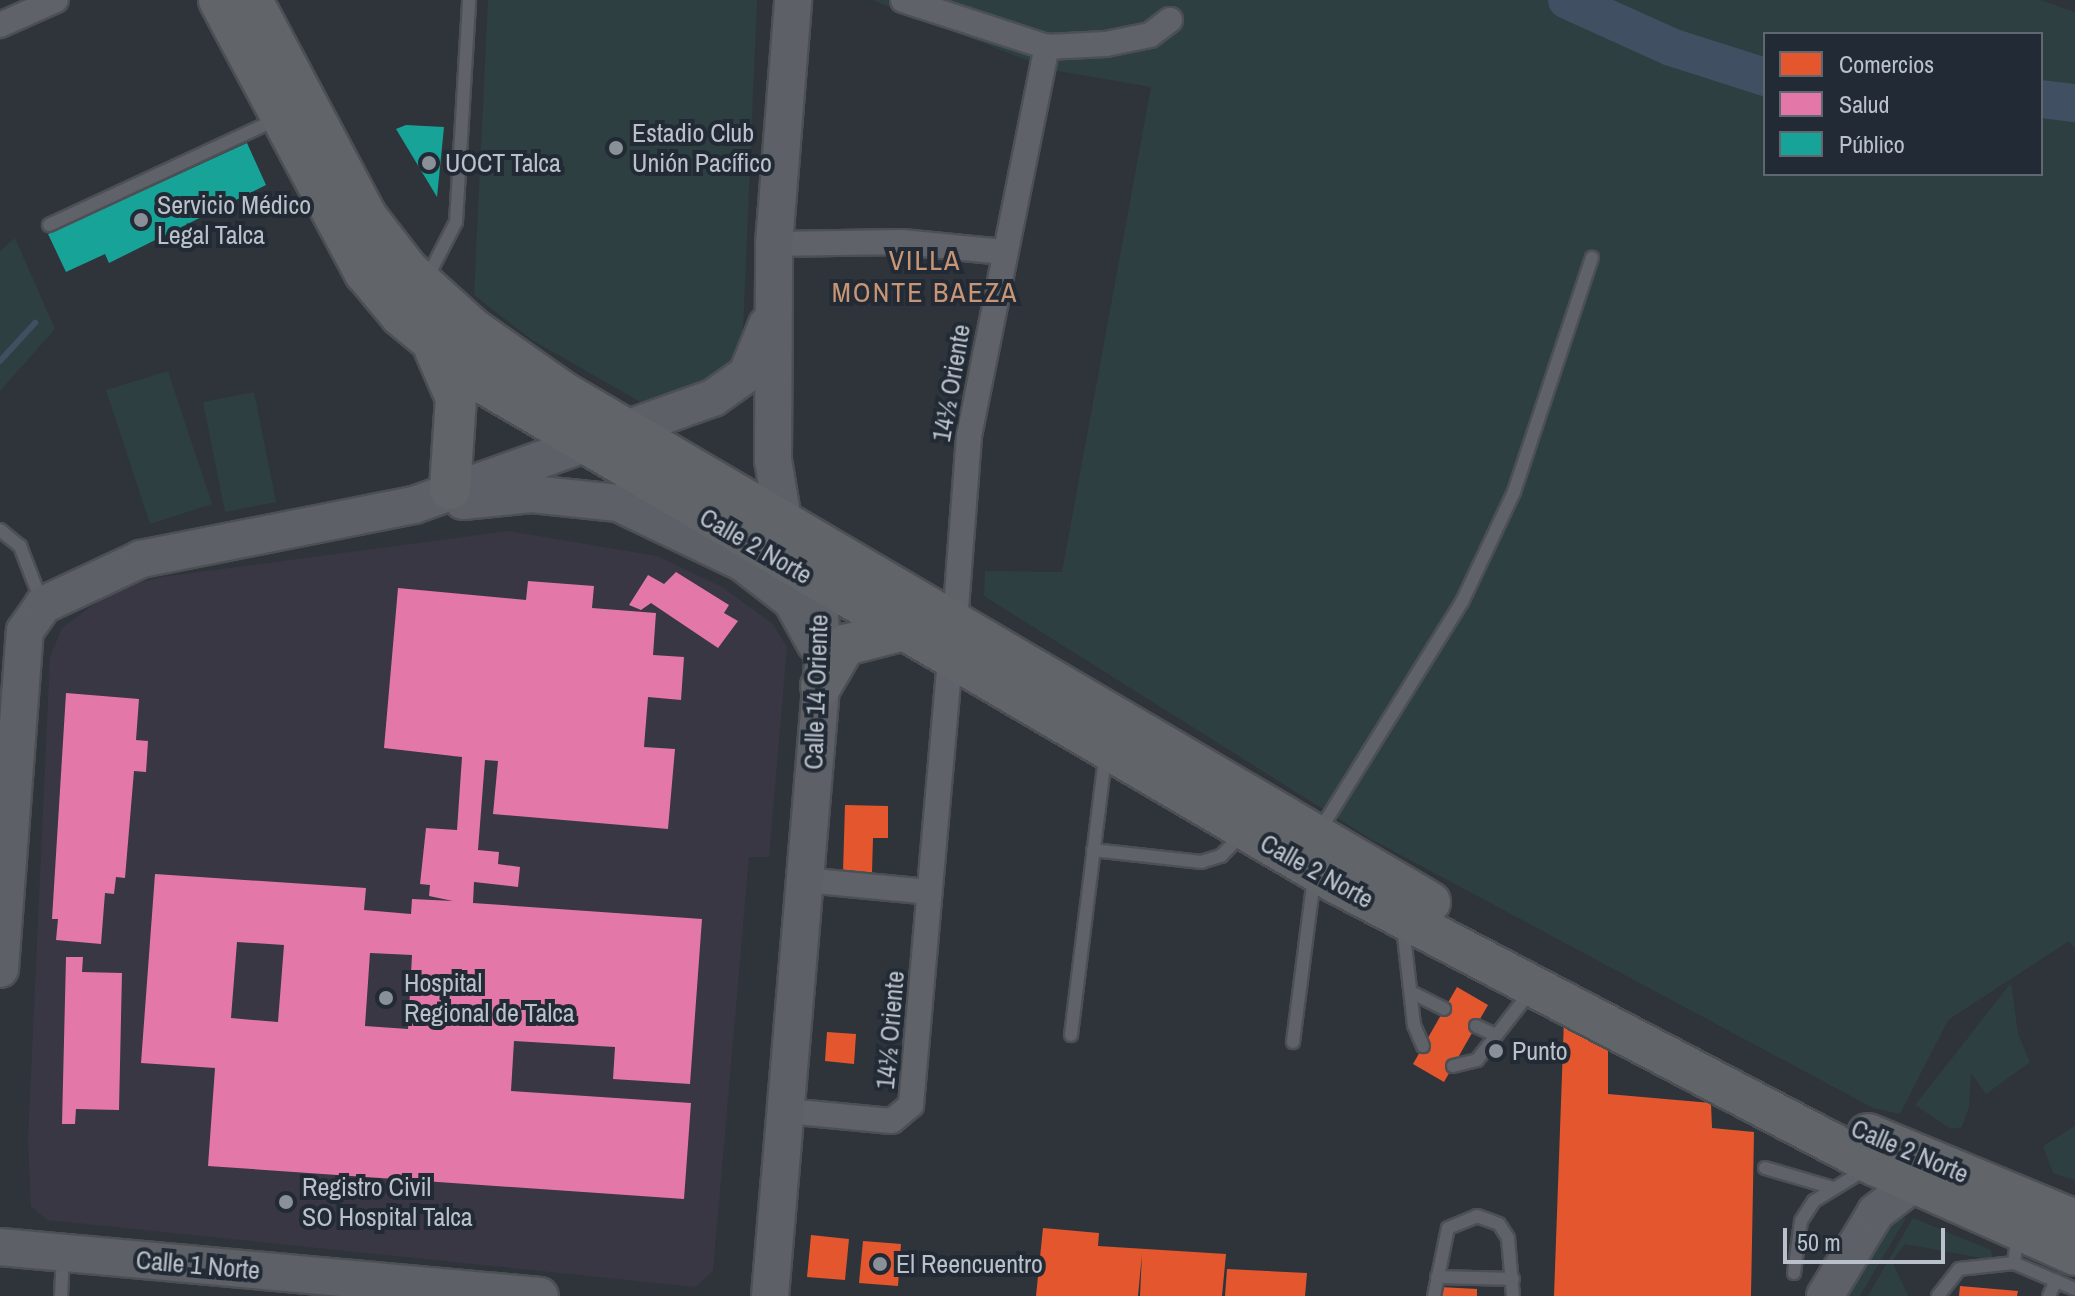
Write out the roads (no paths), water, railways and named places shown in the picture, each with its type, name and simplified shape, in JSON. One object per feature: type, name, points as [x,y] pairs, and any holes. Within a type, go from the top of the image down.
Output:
[{"type":"main road","points":[[219,0],[365,273],[432,343],[456,398],[450,489]]},
{"type":"main road","name":"Calle 2 Norte","points":[[252,0],[367,217],[424,284],[504,353],[783,520],[1106,750],[1245,831],[1315,854],[1401,916],[1913,1184],[2016,1247],[2066,1267]]},
{"type":"main road","name":"Calle 2 Norte","points":[[432,343],[581,444],[901,631],[953,640],[1315,854],[1792,1099],[2075,1220]]},
{"type":"main road","points":[[822,674],[845,645],[901,631]]},
{"type":"street","points":[[0,25],[56,0]]},
{"type":"street","name":"Calle 14 Oriente","points":[[770,1296],[822,674],[811,578],[783,520],[773,460],[774,244],[793,0]]},
{"type":"street","points":[[903,0],[1045,56],[1150,35],[1170,20]]},
{"type":"street","name":"14½ Oriente","points":[[786,1111],[903,1116],[913,1099],[967,451],[1045,56]]},
{"type":"street","points":[[774,244],[902,242],[1004,252]]},
{"type":"street","points":[[414,505],[450,489],[713,398],[747,374],[772,305]]},
{"type":"street","points":[[0,969],[12,665],[25,631],[43,605],[141,559],[414,505],[532,494],[618,503],[730,556],[792,601],[822,674]]},
{"type":"street","points":[[805,880],[929,892]]},
{"type":"street","points":[[1825,1296],[1876,1212],[1913,1184]]},
{"type":"street","name":"Calle 1 Norte","points":[[0,1247],[415,1290],[540,1296]]},
{"type":"lane","points":[[424,284],[456,222],[469,0]]},
{"type":"lane","points":[[49,225],[282,117]]},
{"type":"lane","points":[[1293,1042],[1315,854],[1488,547],[1514,492],[1592,258]]},
{"type":"lane","points":[[0,530],[20,546],[43,605]]},
{"type":"lane","points":[[1071,1035],[1106,750]]},
{"type":"lane","points":[[1093,850],[1201,862],[1221,856],[1245,831]]},
{"type":"lane","points":[[1401,916],[1413,993],[1414,1025],[1423,1046]]},
{"type":"lane","points":[[1453,1066],[1477,1060],[1493,1034],[1536,985]]},
{"type":"lane","points":[[1413,993],[1444,1009]]},
{"type":"lane","points":[[1476,1026],[1493,1034]]},
{"type":"lane","points":[[1794,1273],[1801,1221],[1833,1188],[1874,1165]]},
{"type":"lane","points":[[1765,1168],[1833,1188]]},
{"type":"lane","points":[[1434,1296],[1448,1228],[1477,1216],[1499,1224],[1508,1238],[1513,1296]]},
{"type":"lane","points":[[1938,1296],[1959,1269],[2016,1247]]},
{"type":"lane","points":[[61,1296],[63,1253]]},
{"type":"lane","points":[[2066,1267],[2075,1289]]},
{"type":"lane","points":[[2049,1296],[2066,1267]]},
{"type":"lane","points":[[1437,1277],[1513,1279]]},
{"type":"waterway","points":[[1567,0],[1671,47],[1763,76]]},
{"type":"waterway","points":[[2043,99],[2075,103]]},
{"type":"waterway","points":[[0,361],[35,323]]},
{"type":"place","name":"Estadio Club Unión Pacífico","points":[[616,148]]},
{"type":"place","name":"UOCT Talca","points":[[429,163]]},
{"type":"place","name":"Servicio Médico Legal Talca","points":[[141,220]]},
{"type":"place","name":"Hospital Regional de Talca","points":[[386,998]]},
{"type":"place","name":"Punto","points":[[1496,1051]]},
{"type":"place","name":"Registro Civil SO Hospital Talca","points":[[286,1202]]},
{"type":"place","name":"El Reencuentro","points":[[880,1264]]},
{"type":"district","name":"VILLA MONTE BAEZA","points":[[925,276]]}]
